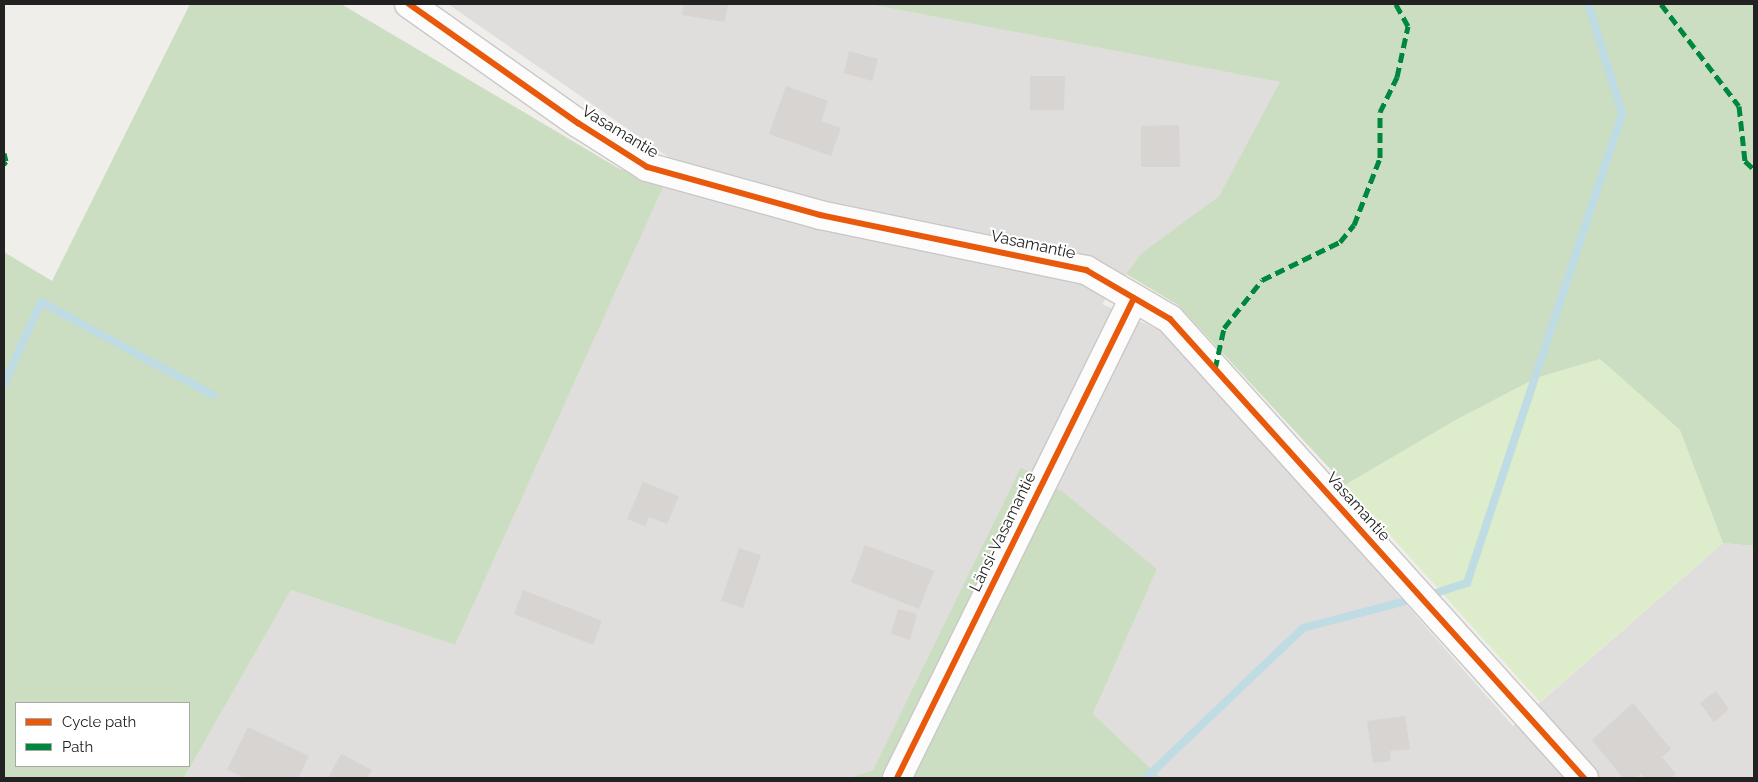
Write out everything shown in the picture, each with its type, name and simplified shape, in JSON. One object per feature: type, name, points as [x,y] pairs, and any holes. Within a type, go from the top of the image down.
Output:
[{"type":"street","name":"Vasamantie","points":[[409,4],[578,124],[647,167],[820,215],[1086,270],[1170,319],[1584,778]]},
{"type":"street","name":"Länsi-Vasamantie","points":[[897,778],[1134,298]]},
{"type":"shaded area","points":[[448,4],[868,4],[1281,82],[1219,196],[1143,253],[1102,304],[1168,334],[1513,726],[1723,543],[1754,546],[1754,778],[1161,778],[1093,714],[1157,569],[1022,467],[873,770],[849,778],[184,778],[291,590],[455,645],[674,161]]},
{"type":"green space","points":[[190,4],[341,4],[618,168],[663,187],[455,645],[291,590],[184,778],[4,778],[4,252],[52,281]]},
{"type":"green space","points":[[868,4],[1754,4],[1754,546],[1723,543],[1680,430],[1600,359],[1536,378],[1454,421],[1345,485],[1178,305],[1126,274],[1142,253],[1219,196],[1280,82]]},
{"type":"green space","points":[[1600,359],[1680,430],[1723,543],[1540,702],[1345,485],[1454,421],[1536,378]]},
{"type":"green space","points":[[1021,467],[1064,493],[1157,569],[1093,714],[1161,778],[849,778],[873,770]]},
{"type":"building","points":[[684,4],[728,4],[725,22],[682,15]]},
{"type":"building","points":[[849,51],[878,59],[872,81],[844,73]]},
{"type":"building","points":[[1030,76],[1065,76],[1064,110],[1030,110]]},
{"type":"building","points":[[786,86],[828,101],[821,121],[841,128],[831,156],[769,134]]},
{"type":"building","points":[[1179,125],[1180,167],[1141,167],[1141,126]]},
{"type":"building","points":[[643,482],[679,496],[667,524],[649,517],[645,526],[627,519]]},
{"type":"building","points":[[865,545],[934,571],[919,609],[851,582]]},
{"type":"building","points":[[739,548],[761,555],[743,608],[721,601]]},
{"type":"building","points":[[523,590],[602,621],[593,645],[514,614]]},
{"type":"building","points":[[898,609],[917,614],[910,640],[891,634]]},
{"type":"building","points":[[1716,691],[1729,709],[1714,722],[1700,703]]},
{"type":"building","points":[[1633,703],[1671,749],[1662,757],[1676,774],[1672,778],[1644,778],[1641,774],[1636,778],[1623,778],[1592,740]]},
{"type":"building","points":[[1405,716],[1410,749],[1390,751],[1391,761],[1373,763],[1367,721]]},
{"type":"building","points":[[248,727],[309,756],[298,778],[245,778],[227,770]]},
{"type":"building","points":[[341,754],[372,770],[367,778],[328,778]]},
{"type":"waterway","points":[[1436,593],[1467,583],[1622,113],[1588,4]]},
{"type":"waterway","points":[[4,384],[41,302],[213,395]]},
{"type":"waterway","points":[[1146,778],[1303,628],[1406,601]]},
{"type":"marked path","points":[[1215,369],[1224,328],[1262,280],[1340,242],[1354,225],[1380,158],[1380,112],[1397,77],[1408,26],[1396,4]]},
{"type":"marked path","points":[[1661,4],[1739,106],[1745,161],[1754,169]]},
{"type":"marked path","points":[[4,153],[6,161],[4,164]]},
{"type":"cycle path","points":[[409,4],[578,123],[647,167],[820,215],[1086,270],[1170,319],[1584,778]]},
{"type":"cycle path","points":[[897,778],[1134,298]]}]
